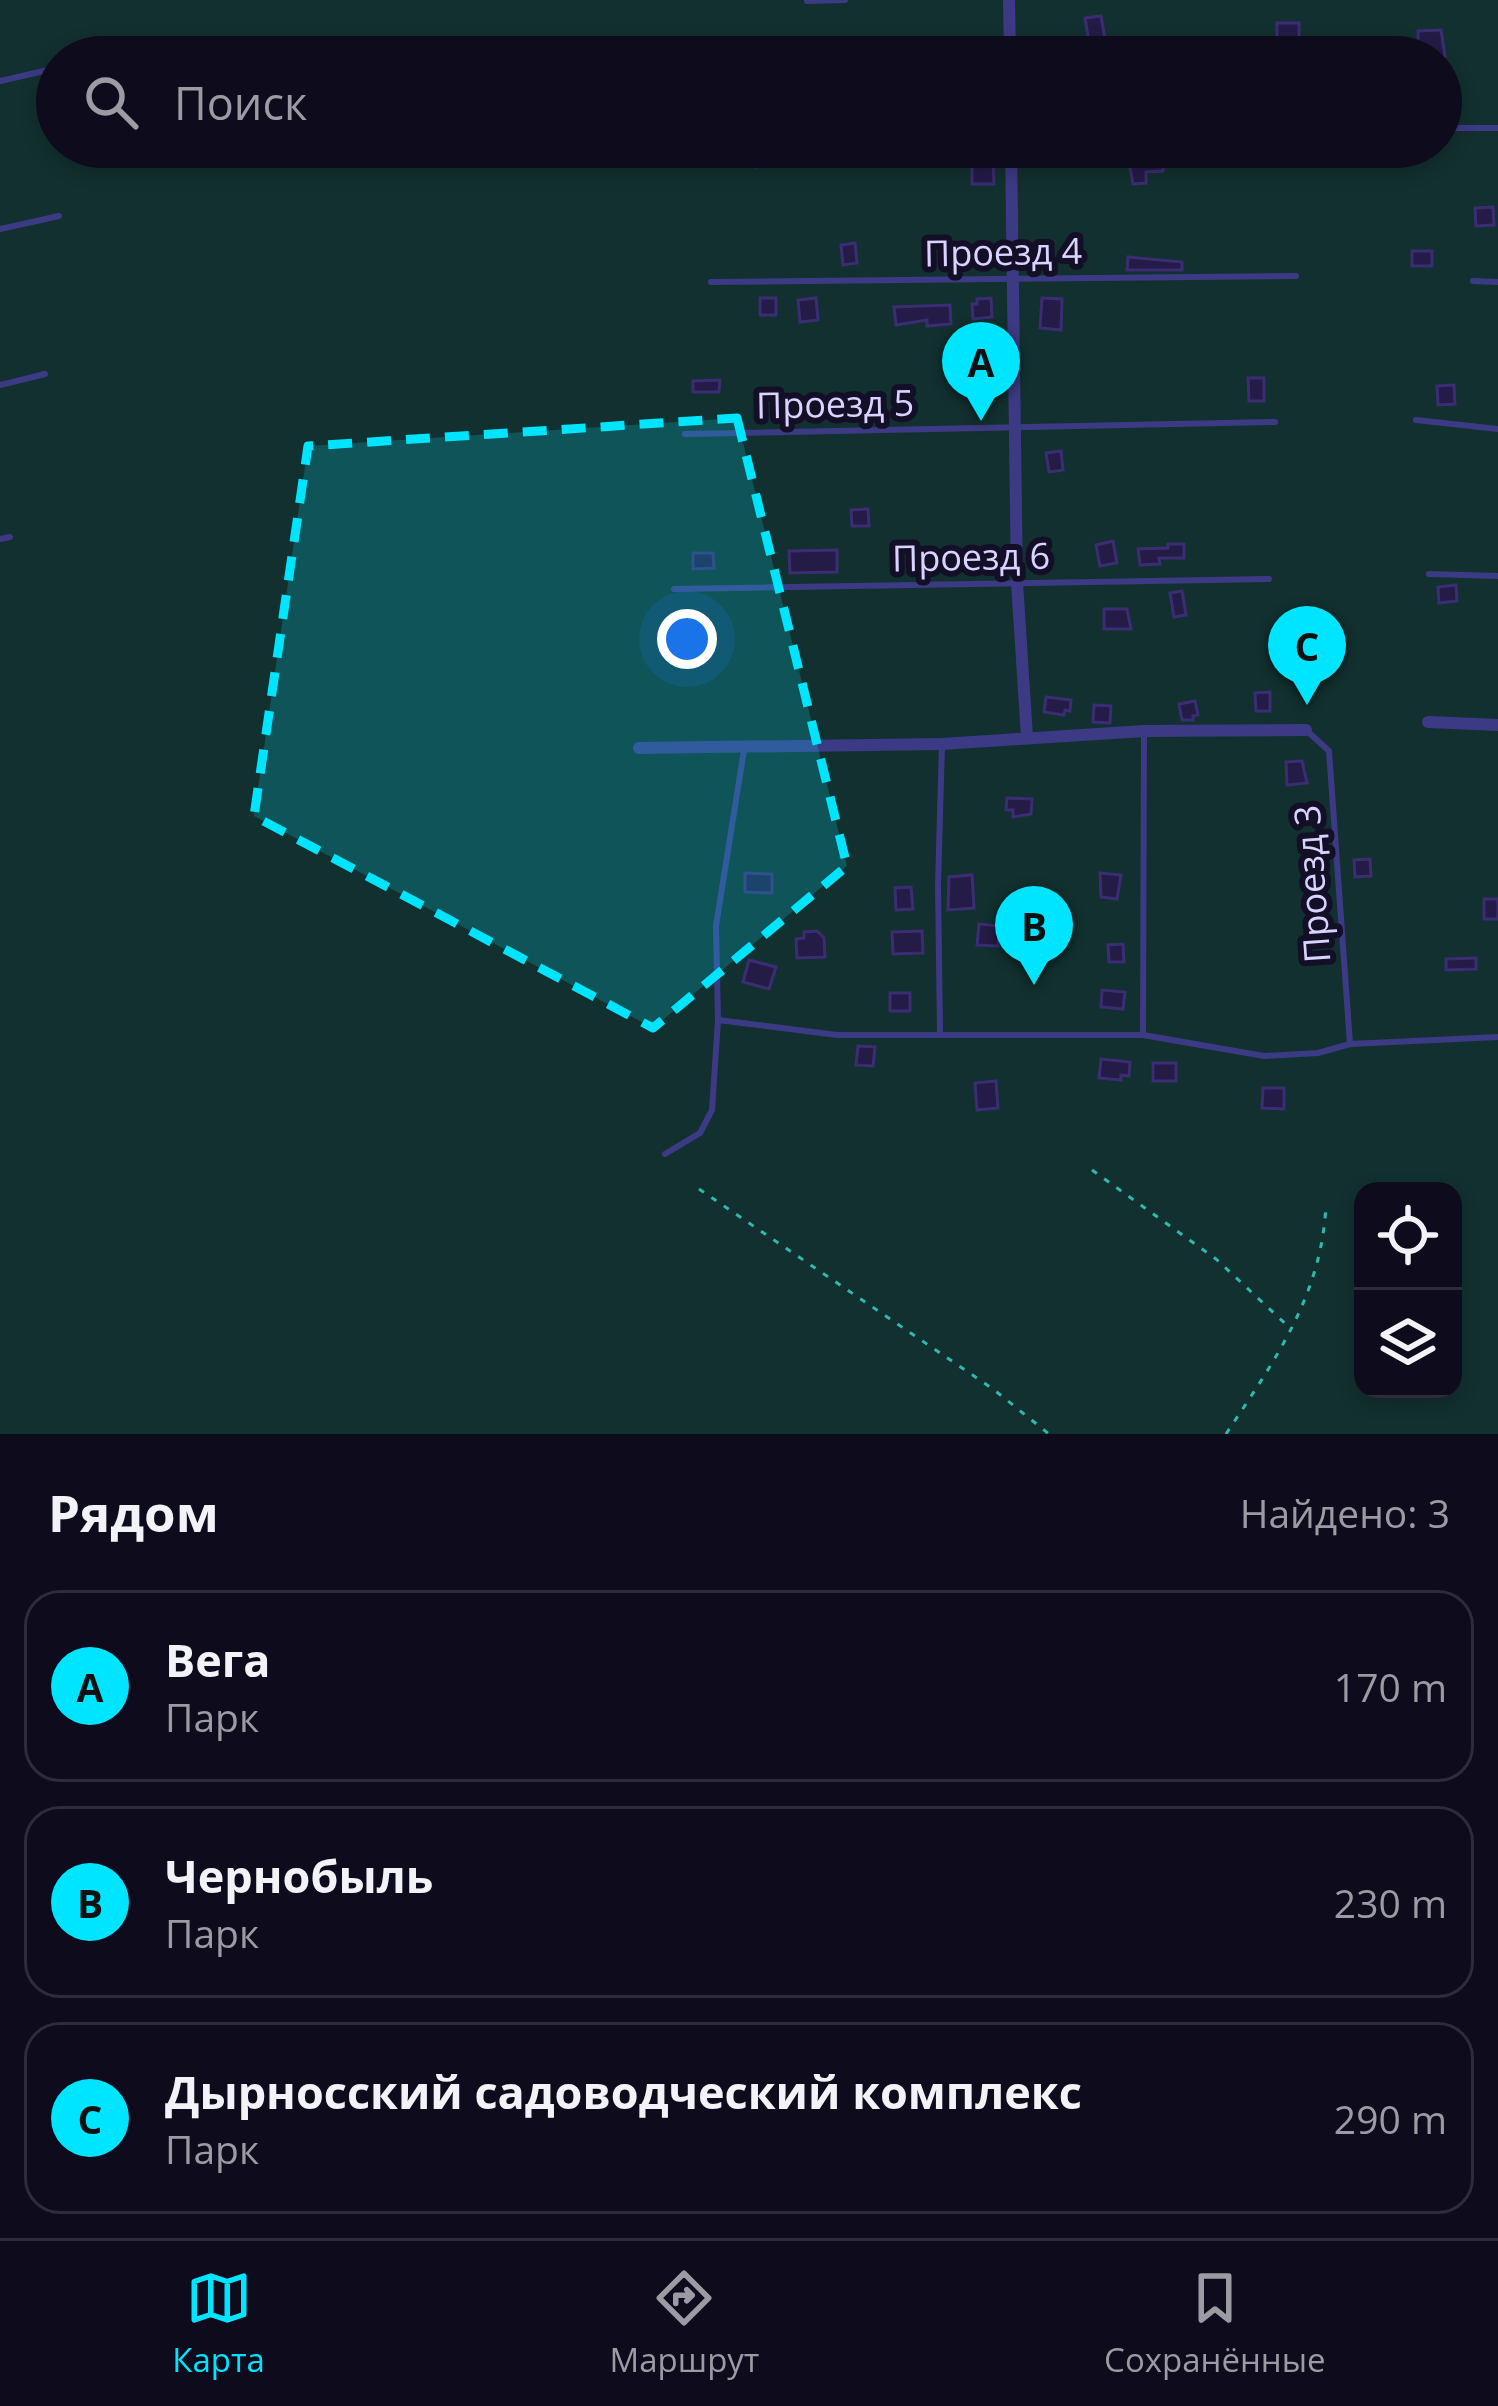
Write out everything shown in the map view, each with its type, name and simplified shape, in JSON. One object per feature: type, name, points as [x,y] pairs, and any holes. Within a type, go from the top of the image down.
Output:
[{"type":"street","points":[[1009,0],[1010,36]]},
{"type":"street","points":[[1011,168],[1017,583],[1027,737]]},
{"type":"street","points":[[1428,722],[1498,725]]},
{"type":"street","points":[[639,748],[943,745],[1144,731],[1306,730]]},
{"type":"lane","points":[[806,1],[844,0]]},
{"type":"lane","points":[[0,81],[36,73]]},
{"type":"lane","points":[[1462,128],[1498,128]]},
{"type":"lane","points":[[0,230],[58,216]]},
{"type":"lane","name":"Проезд 4","points":[[711,282],[1296,276]]},
{"type":"lane","points":[[1473,281],[1498,282]]},
{"type":"lane","points":[[0,385],[45,374]]},
{"type":"lane","points":[[1417,420],[1498,429]]},
{"type":"lane","name":"Проезд 5","points":[[685,434],[1275,422]]},
{"type":"lane","points":[[0,539],[10,537]]},
{"type":"lane","points":[[1430,574],[1498,576]]},
{"type":"lane","name":"Проезд 6","points":[[674,589],[1269,579]]},
{"type":"lane","name":"Проезд 3","points":[[1306,730],[1329,752],[1350,1044]]},
{"type":"lane","points":[[1144,731],[1144,1035]]},
{"type":"lane","points":[[940,1032],[943,745]]},
{"type":"lane","points":[[665,1154],[700,1133],[712,1110],[718,1021],[716,926],[745,746]]},
{"type":"lane","points":[[718,1021],[837,1035],[1144,1035],[1264,1056],[1318,1053],[1350,1044],[1498,1037]]},
{"type":"path","points":[[1092,1170],[1216,1259],[1291,1329]]},
{"type":"path","points":[[699,1189],[993,1389],[1049,1434]]},
{"type":"path","points":[[1226,1434],[1291,1329],[1319,1268],[1326,1204]]},
{"type":"highlighted area","points":[[737,418],[847,866],[653,1028],[254,816],[308,446]]},
{"type":"green space","points":[[0,0],[1498,0],[1498,1434],[0,1434]]},
{"type":"building","points":[[1101,16],[1104,36],[1088,36],[1085,18]]},
{"type":"building","points":[[1277,23],[1299,23],[1299,36],[1277,36]]},
{"type":"building","points":[[1441,30],[1442,36],[1418,36],[1418,31]]},
{"type":"building","points":[[972,168],[993,168],[994,184],[972,184]]},
{"type":"building","points":[[1130,168],[1163,168],[1146,172],[1146,183],[1133,184]]},
{"type":"building","points":[[1493,207],[1494,225],[1476,226],[1475,208]]},
{"type":"building","points":[[855,243],[857,263],[843,265],[841,245]]},
{"type":"building","points":[[1412,251],[1432,251],[1432,266],[1412,266]]},
{"type":"building","points":[[1128,257],[1182,262],[1182,270],[1127,270]]},
{"type":"building","points":[[760,298],[776,298],[776,315],[760,315]]},
{"type":"building","points":[[816,298],[818,320],[800,322],[798,300]]},
{"type":"building","points":[[991,298],[992,317],[973,319],[972,304]]},
{"type":"building","points":[[1042,298],[1062,299],[1061,330],[1040,328]]},
{"type":"building","points":[[950,305],[951,324],[927,326],[927,320],[896,325],[894,307]]},
{"type":"building","points":[[1002,362],[1004,382],[988,385],[985,365]]},
{"type":"building","points":[[1248,378],[1264,378],[1264,401],[1249,401]]},
{"type":"building","points":[[720,380],[719,392],[693,392],[693,381]]},
{"type":"building","points":[[1454,385],[1455,404],[1438,405],[1437,386]]},
{"type":"building","points":[[1061,451],[1063,470],[1049,472],[1046,453]]},
{"type":"building","points":[[868,509],[869,526],[852,526],[851,510]]},
{"type":"building","points":[[1113,541],[1117,563],[1100,566],[1096,545]]},
{"type":"building","points":[[1168,544],[1184,544],[1184,558],[1159,558],[1160,564],[1140,565],[1138,549],[1168,548]]},
{"type":"building","points":[[837,550],[837,572],[790,573],[789,551]]},
{"type":"building","points":[[693,553],[713,553],[714,568],[693,569]]},
{"type":"building","points":[[1456,585],[1457,601],[1439,603],[1438,587]]},
{"type":"building","points":[[1182,591],[1186,615],[1174,617],[1170,593]]},
{"type":"building","points":[[1104,609],[1127,609],[1131,629],[1104,629]]},
{"type":"building","points":[[1270,692],[1270,711],[1256,711],[1255,693]]},
{"type":"building","points":[[1046,697],[1071,700],[1070,711],[1065,710],[1064,715],[1044,712]]},
{"type":"building","points":[[1195,701],[1198,715],[1182,720],[1179,704]]},
{"type":"building","points":[[1094,705],[1111,706],[1110,723],[1093,722]]},
{"type":"building","points":[[1302,761],[1307,783],[1287,785],[1286,762]]},
{"type":"building","points":[[1007,798],[1032,799],[1031,814],[1013,817],[1013,810],[1006,810]]},
{"type":"building","points":[[1370,859],[1371,876],[1355,877],[1354,860]]},
{"type":"building","points":[[745,873],[772,874],[772,893],[745,892]]},
{"type":"building","points":[[1100,873],[1121,875],[1117,899],[1101,897]]},
{"type":"building","points":[[972,875],[974,908],[948,910],[949,877]]},
{"type":"building","points":[[911,887],[913,909],[896,910],[895,888]]},
{"type":"building","points":[[1484,899],[1498,899],[1498,919],[1484,919]]},
{"type":"building","points":[[979,924],[1000,926],[998,946],[977,945]]},
{"type":"building","points":[[817,931],[824,938],[825,957],[797,958],[796,939],[804,938],[804,932]]},
{"type":"building","points":[[922,931],[923,953],[893,954],[892,932]]},
{"type":"building","points":[[1123,944],[1124,962],[1109,962],[1108,945]]},
{"type":"building","points":[[1476,958],[1476,969],[1446,970],[1446,959]]},
{"type":"building","points":[[749,960],[776,967],[769,989],[743,982]]},
{"type":"building","points":[[1102,990],[1125,992],[1123,1009],[1101,1007]]},
{"type":"building","points":[[890,993],[910,993],[910,1011],[890,1011]]},
{"type":"building","points":[[858,1046],[875,1047],[873,1066],[856,1065]]},
{"type":"building","points":[[1101,1059],[1130,1062],[1129,1076],[1099,1078]]},
{"type":"building","points":[[1153,1063],[1176,1063],[1176,1081],[1153,1081]]},
{"type":"building","points":[[996,1081],[998,1108],[977,1110],[975,1083]]},
{"type":"building","points":[[1263,1088],[1284,1088],[1284,1109],[1262,1108]]},
{"type":"place","name":"Вега","points":[[981,421]]},
{"type":"place","name":"Дырносский садоводческий комплекс","points":[[1307,705]]},
{"type":"place","name":"Чернобыль","points":[[1034,985]]}]
